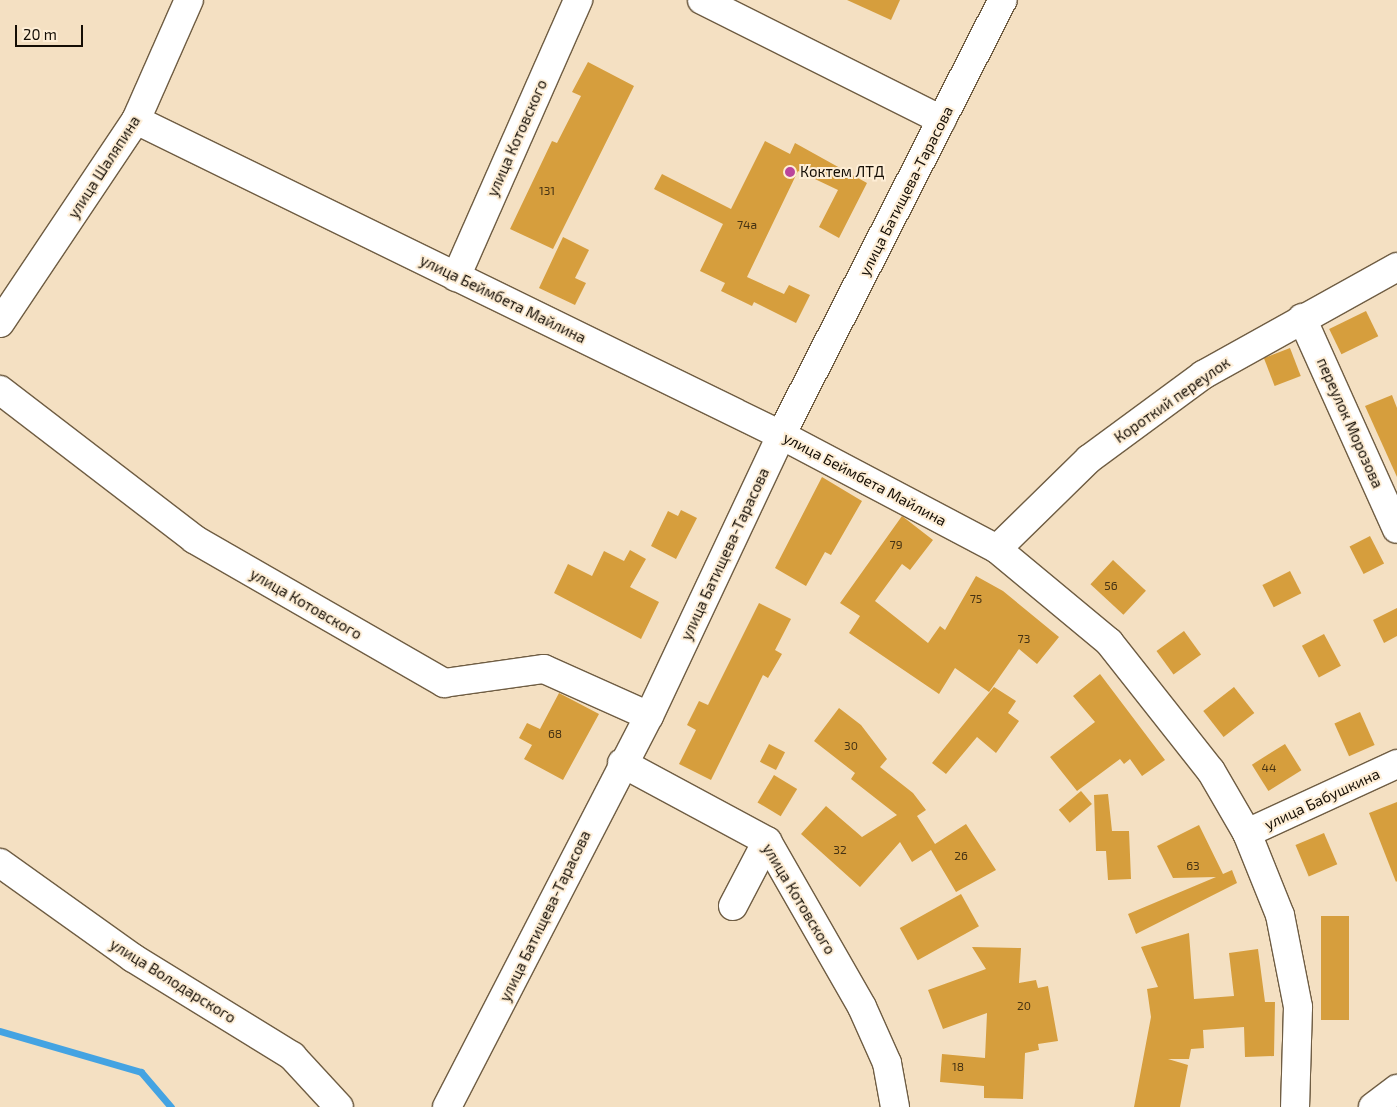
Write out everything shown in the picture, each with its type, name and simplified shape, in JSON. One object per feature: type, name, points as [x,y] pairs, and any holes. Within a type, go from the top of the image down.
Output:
[{"type":"street","name":"улица Шаляпина","points":[[0,324],[136,120],[189,0]]},
{"type":"street","name":"улица Котовского","points":[[456,277],[578,0]]},
{"type":"street","points":[[702,0],[942,120]]},
{"type":"street","name":"улица Батищева-Тарасова","points":[[447,1107],[622,763],[648,716],[781,435],[1003,0]]},
{"type":"street","name":"улица Беймбета Майлина","points":[[136,120],[781,435],[997,549],[1109,642],[1211,771],[1247,833],[1280,915],[1298,1007],[1295,1107]]},
{"type":"street","name":"Короткий переулок","points":[[997,549],[1089,459],[1203,375],[1302,318],[1397,267]]},
{"type":"street","name":"переулок Морозова","points":[[1302,318],[1397,529]]},
{"type":"street","name":"улица Котовского","points":[[0,390],[194,539],[444,683],[544,669],[648,716]]},
{"type":"street","name":"улица Котовского","points":[[622,763],[768,841],[862,1007],[887,1063],[896,1107]]},
{"type":"street","name":"улица Бабушкина","points":[[1247,833],[1397,764]]},
{"type":"street","points":[[733,906],[768,841]]},
{"type":"street","name":"улица Володарского","points":[[0,863],[133,958],[292,1056],[339,1107]]},
{"type":"street","points":[[1373,1107],[1397,1089]]},
{"type":"building","points":[[847,0],[900,0],[891,20]]},
{"type":"building","points":[[588,62],[634,86],[553,249],[510,229],[552,141],[557,143],[581,96],[572,92]]},
{"type":"building","points":[[765,141],[790,154],[795,143],[867,183],[839,238],[819,227],[838,190],[798,171],[747,277],[784,294],[789,285],[810,295],[796,323],[754,302],[752,306],[721,291],[725,283],[700,271],[723,224],[654,189],[662,174],[731,209]]},
{"type":"building","points":[[563,237],[589,250],[575,278],[586,283],[575,305],[539,288]]},
{"type":"building","points":[[1366,311],[1378,336],[1341,354],[1329,329]]},
{"type":"building","points":[[1290,348],[1301,376],[1275,386],[1264,358]]},
{"type":"building","points":[[1392,395],[1397,408],[1397,477],[1365,406]]},
{"type":"building","points":[[822,477],[862,501],[831,555],[825,552],[806,586],[775,568]]},
{"type":"building","points":[[681,510],[697,518],[676,559],[651,546],[668,511],[678,516]]},
{"type":"building","points":[[902,516],[933,540],[910,570],[902,564],[875,601],[928,643],[940,626],[945,630],[976,576],[1003,591],[1059,637],[1037,664],[1019,649],[989,692],[955,668],[939,694],[849,633],[860,616],[840,603]]},
{"type":"building","points":[[1370,536],[1384,564],[1364,574],[1350,546]]},
{"type":"building","points":[[630,550],[646,559],[630,587],[659,602],[641,639],[554,593],[568,564],[592,576],[604,551],[624,561]]},
{"type":"building","points":[[1113,560],[1146,591],[1123,615],[1090,584]]},
{"type":"building","points":[[1290,571],[1301,593],[1274,607],[1262,585]]},
{"type":"building","points":[[759,603],[791,619],[775,650],[782,654],[768,678],[763,675],[711,780],[679,764],[696,730],[687,725],[699,701],[708,705]]},
{"type":"building","points":[[1397,608],[1397,636],[1384,643],[1373,620]]},
{"type":"building","points":[[1184,631],[1201,654],[1174,674],[1156,651]]},
{"type":"building","points":[[1324,634],[1341,666],[1319,678],[1302,646]]},
{"type":"building","points":[[1100,674],[1165,760],[1142,776],[1130,759],[1124,764],[1120,759],[1077,791],[1050,757],[1095,722],[1073,696]]},
{"type":"building","points":[[994,687],[1016,701],[1008,713],[1019,721],[996,753],[977,737],[946,774],[932,763]]},
{"type":"building","points":[[1234,687],[1254,713],[1224,737],[1203,711]]},
{"type":"building","points":[[559,693],[599,714],[563,780],[524,759],[532,745],[519,738],[527,723],[540,729]]},
{"type":"building","points":[[839,708],[861,725],[887,759],[880,767],[913,793],[926,810],[917,816],[935,844],[966,824],[996,870],[956,892],[931,850],[912,862],[900,842],[860,887],[801,834],[826,806],[862,837],[897,815],[851,779],[855,773],[814,741]]},
{"type":"building","points":[[1360,712],[1375,745],[1349,756],[1334,723]]},
{"type":"building","points":[[769,744],[785,752],[776,770],[760,762]]},
{"type":"building","points":[[1285,744],[1301,770],[1268,791],[1252,765]]},
{"type":"building","points":[[774,775],[797,789],[781,816],[758,802]]},
{"type":"building","points":[[1081,791],[1092,804],[1070,823],[1059,810]]},
{"type":"building","points":[[1108,794],[1112,831],[1129,831],[1131,879],[1108,880],[1106,851],[1096,851],[1094,795]]},
{"type":"building","points":[[1397,802],[1397,881],[1396,882],[1369,813]]},
{"type":"building","points":[[1199,825],[1223,874],[1232,870],[1237,883],[1136,934],[1128,914],[1216,877],[1173,878],[1157,846]]},
{"type":"building","points":[[1324,833],[1337,864],[1309,876],[1295,845]]},
{"type":"building","points":[[961,894],[979,926],[918,960],[900,928]]},
{"type":"building","points":[[1321,916],[1349,916],[1349,1020],[1321,1020]]},
{"type":"building","points":[[1189,933],[1194,999],[1234,996],[1229,953],[1258,949],[1265,1002],[1275,1002],[1274,1056],[1245,1057],[1244,1027],[1203,1030],[1204,1048],[1191,1049],[1189,1059],[1168,1059],[1188,1065],[1180,1107],[1134,1107],[1151,1017],[1147,989],[1158,987],[1141,947]]},
{"type":"building","points":[[972,947],[1021,948],[1019,983],[1036,980],[1038,988],[1048,986],[1058,1041],[1038,1044],[1039,1050],[1025,1053],[1023,1099],[984,1098],[984,1086],[940,1082],[942,1054],[985,1058],[987,1013],[943,1029],[928,990],[986,969]]},
{"type":"waterway","points":[[0,1031],[141,1072],[171,1107]]},
{"type":"place","name":"Коктем ЛТД","points":[[790,172]]}]
